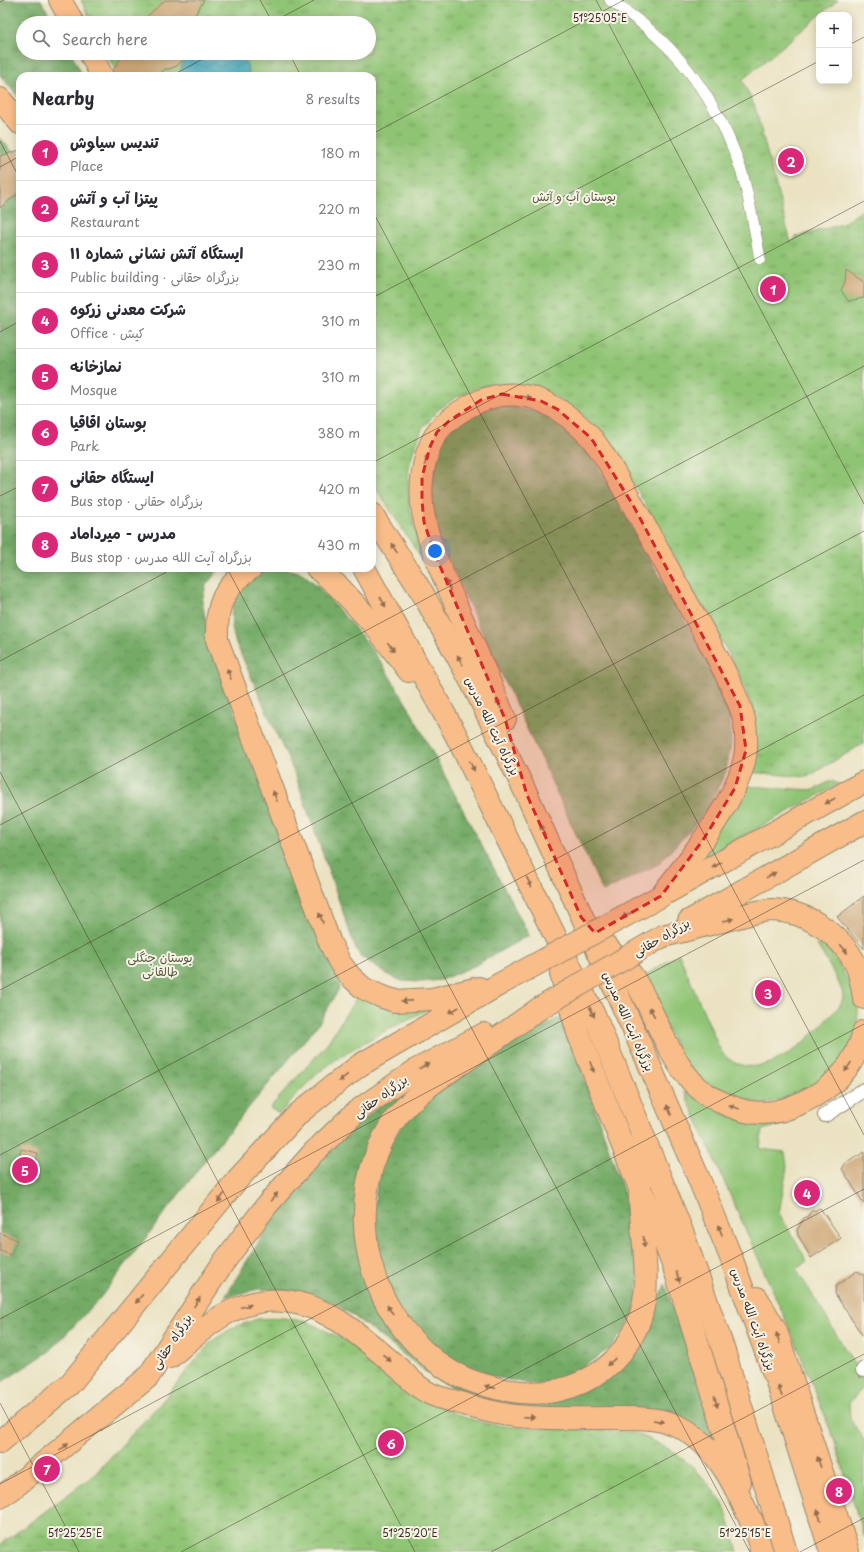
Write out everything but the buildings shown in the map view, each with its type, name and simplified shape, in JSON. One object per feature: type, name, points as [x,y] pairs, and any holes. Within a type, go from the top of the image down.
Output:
[{"type":"highway","points":[[60,0],[69,16]]},
{"type":"highway","points":[[94,60],[100,72]]},
{"type":"highway","points":[[0,99],[16,118]]},
{"type":"highway","points":[[527,795],[505,719],[434,552],[424,522],[422,500],[422,477],[430,447],[437,432],[462,410],[481,400],[502,394],[523,396],[541,401],[556,409],[591,438],[609,463],[637,512],[724,670],[740,706],[745,728],[746,750],[741,772],[735,788],[703,840],[661,896]]},
{"type":"highway","name":"بزرگراه آیت الله مدرس","points":[[376,520],[424,594],[472,683],[527,795],[645,1055],[699,1179],[732,1260],[780,1390],[831,1552]]},
{"type":"highway","points":[[246,572],[228,590],[219,606],[216,621],[217,640],[325,928],[340,963],[350,976],[363,988],[395,1001],[432,999],[500,984]]},
{"type":"highway","points":[[322,572],[340,587],[375,626],[456,735]]},
{"type":"highway","points":[[366,572],[456,735],[596,1019],[683,1234],[723,1348],[786,1552]]},
{"type":"highway","points":[[0,1442],[70,1384],[237,1180],[298,1114],[360,1065],[500,984],[864,782]]},
{"type":"highway","name":"بزرگراه حقانی","points":[[0,1497],[12,1489],[148,1377],[223,1263],[267,1205],[312,1153],[357,1111],[416,1070],[467,1042],[540,1008],[663,936],[864,822]]},
{"type":"highway","points":[[542,909],[578,1033],[640,1189],[659,1227],[676,1273],[759,1544]]},
{"type":"highway","points":[[663,936],[757,912],[772,910],[803,917],[820,925],[832,934],[846,950],[856,965],[864,998]]},
{"type":"highway","points":[[582,917],[631,974],[674,1056],[686,1074],[705,1093],[715,1100],[737,1109],[757,1113],[773,1113],[790,1109],[823,1091],[846,1071],[854,1057],[864,1031]]},
{"type":"highway","points":[[540,1008],[440,1078],[404,1108],[392,1124],[374,1161],[369,1179],[364,1216],[368,1252],[385,1302],[413,1341],[441,1364],[461,1377],[486,1386],[516,1392],[534,1393],[575,1386],[597,1374],[614,1361],[628,1343],[639,1321],[645,1294],[647,1269],[640,1189],[643,1134]]},
{"type":"highway","points":[[732,1260],[776,1331],[848,1552]]},
{"type":"highway","points":[[148,1377],[205,1326],[225,1313],[244,1306],[263,1302],[284,1301],[304,1305],[330,1316],[354,1331],[429,1394],[508,1416],[633,1418],[672,1423],[683,1428],[706,1447],[727,1472],[734,1484],[759,1544]]},
{"type":"street","points":[[610,0],[654,34],[676,56],[722,122],[742,174],[760,259]]},
{"type":"street","points":[[825,1115],[864,1090]]},
{"type":"highlighted area","points":[[502,394],[541,401],[557,409],[591,438],[633,505],[740,706],[746,750],[735,788],[703,840],[661,896],[595,933],[581,917],[527,795],[505,719],[434,552],[424,522],[422,501],[422,477],[430,447],[437,432],[449,421],[481,400]]},
{"type":"green space","points":[[0,0],[41,0],[50,16],[16,16],[16,60],[75,60],[81,72],[16,72],[16,94],[0,75]]},
{"type":"green space","name":"بوستان آب و آتش","points":[[81,0],[838,0],[824,12],[816,12],[816,18],[742,80],[755,107],[791,243],[796,237],[842,224],[864,209],[864,743],[807,777],[748,772],[753,710],[737,669],[636,488],[616,456],[596,429],[580,412],[555,396],[509,385],[477,388],[455,398],[438,410],[422,429],[409,467],[408,485],[409,504],[423,561],[376,488],[376,72],[116,72],[110,60],[376,60],[376,16],[89,16]]},
{"type":"green space","name":"بوستان جنگلی طالقانی","points":[[0,138],[16,156],[16,572],[217,572],[206,585],[202,601],[209,639],[270,810],[341,982],[339,989],[319,1023],[206,1159],[100,1298],[50,1351],[0,1383]]},
{"type":"green space","points":[[504,405],[530,410],[554,419],[572,431],[590,452],[714,673],[730,710],[731,744],[726,771],[710,805],[693,827],[658,864],[603,892],[440,542],[430,504],[436,443],[451,428],[483,408]]},
{"type":"green space","points":[[260,572],[302,573],[317,585],[354,627],[379,659],[409,708],[529,935],[474,966],[441,980],[421,982],[402,981],[388,975],[360,956],[355,947],[296,777],[235,641],[231,618],[233,605],[238,593],[255,575]]},
{"type":"green space","points":[[831,781],[839,784],[695,862],[745,786],[813,790]]},
{"type":"green space","points":[[823,942],[838,963],[853,990],[858,1009],[857,1032],[840,1066],[801,1095],[764,1104],[725,1095],[701,1080],[684,1062],[641,978],[679,954],[716,1042],[723,1054],[739,1064],[753,1066],[768,1064],[781,1058],[807,1039],[841,1003],[843,997],[840,986],[833,971],[817,945]]},
{"type":"green space","points":[[358,995],[439,1003],[360,1045],[330,1064],[307,1083],[279,1114],[270,1108],[326,1045]]},
{"type":"green space","points":[[563,1016],[643,1248],[634,1313],[624,1331],[610,1348],[566,1378],[537,1385],[478,1374],[430,1345],[390,1299],[371,1238],[379,1165],[409,1113],[493,1052]]},
{"type":"green space","points":[[415,1082],[358,1207],[406,1343],[540,1399],[635,1347],[649,1327],[665,1284],[719,1445],[706,1435],[495,1404],[462,1392],[431,1376],[355,1317],[332,1302],[294,1291],[259,1289],[225,1297],[270,1223],[347,1132],[385,1102]]},
{"type":"green space","points":[[684,1091],[721,1113],[746,1120],[789,1123],[762,1130],[760,1149],[785,1152],[787,1167],[779,1213],[807,1261],[796,1269],[864,1381],[864,1387],[849,1403],[850,1419],[864,1440],[864,1537],[834,1439],[795,1341]]},
{"type":"green space","points":[[283,1318],[308,1322],[365,1350],[446,1410],[463,1417],[490,1424],[513,1427],[620,1431],[640,1434],[674,1452],[692,1467],[709,1485],[724,1505],[738,1552],[0,1552],[0,1545],[94,1475],[159,1405],[211,1342],[232,1328],[257,1319]]},
{"type":"water","points":[[185,60],[245,60],[249,72],[181,72],[182,63]]},
{"type":"place","name":"پیتزا آب و آتش","points":[[791,161]]},
{"type":"place","name":"تندیس سیاوش","points":[[773,289]]},
{"type":"place","name":"ایستگاه آتش نشانی شماره ۱۱","points":[[768,993]]},
{"type":"place","name":"نمازخانه","points":[[25,1170]]},
{"type":"place","name":"شرکت معدنی زرکوه","points":[[807,1193]]},
{"type":"place","name":"بوستان اقاقیا","points":[[391,1443]]},
{"type":"place","name":"ایستگاه حقانی","points":[[47,1469]]},
{"type":"place","name":"مدرس - میرداماد","points":[[839,1491]]}]
